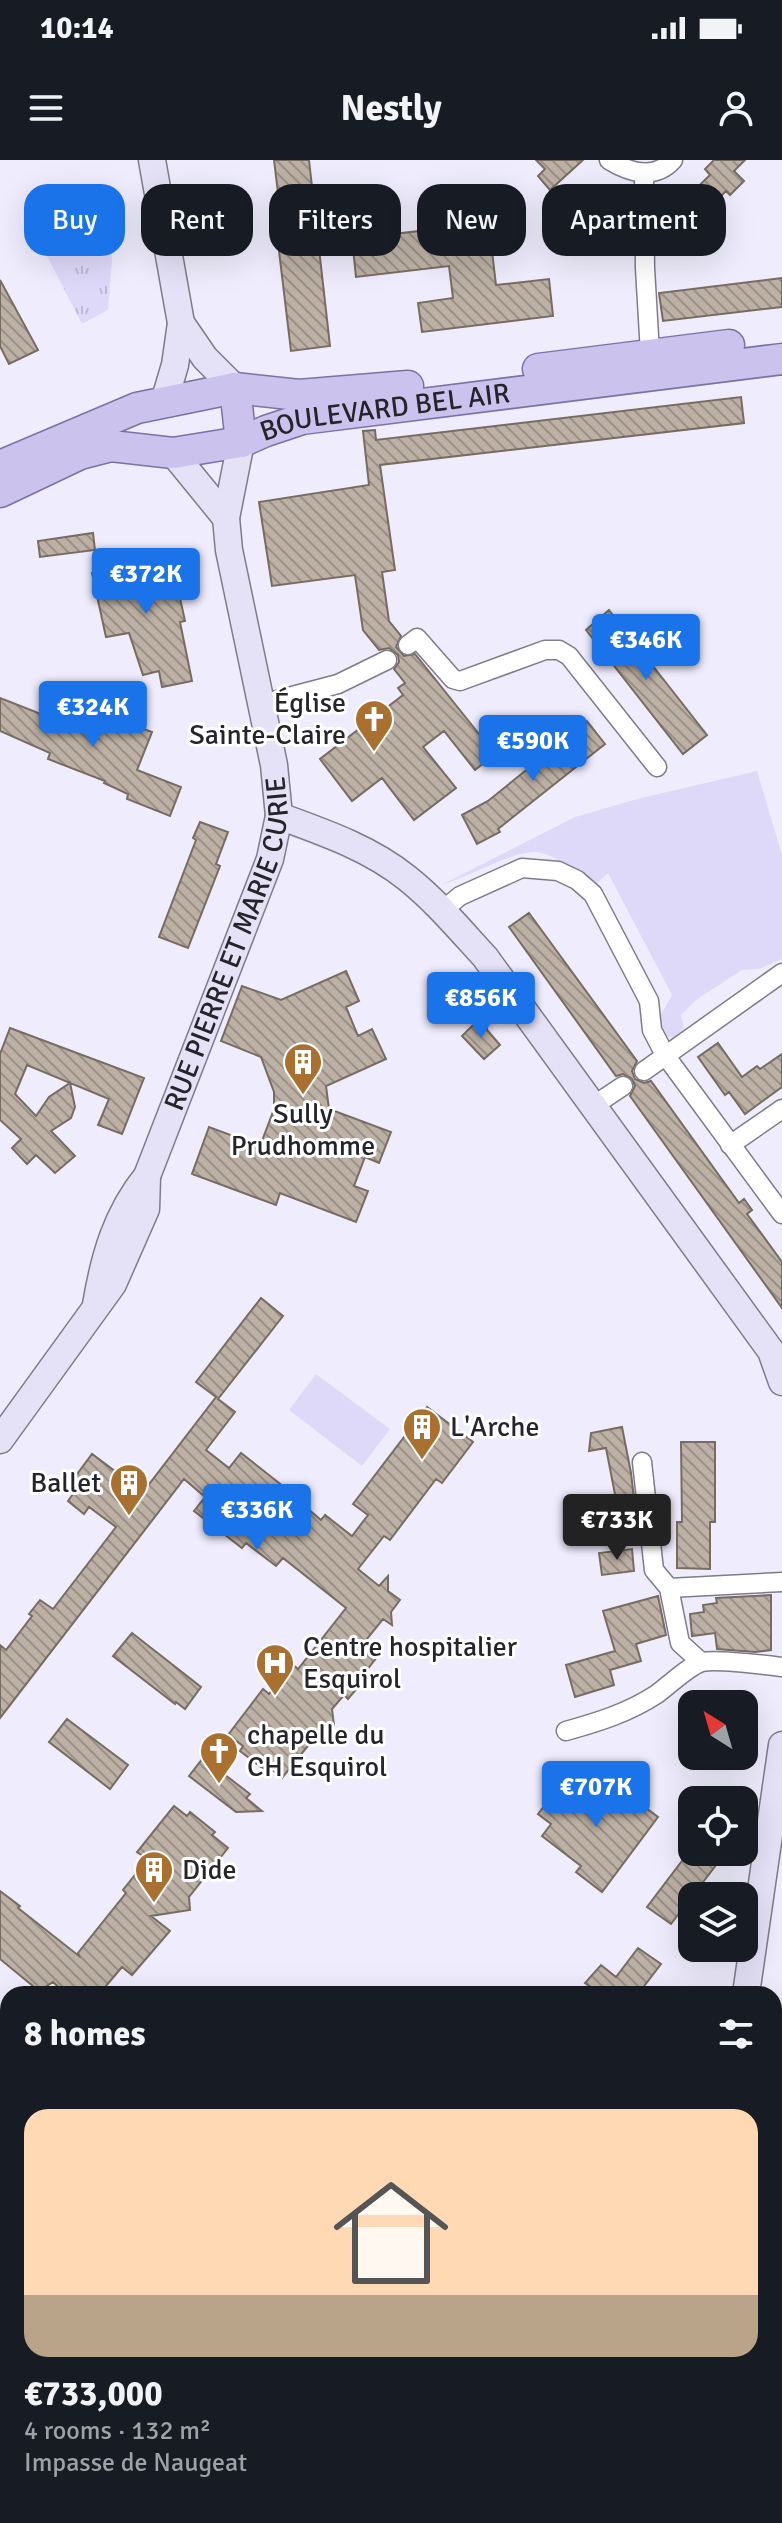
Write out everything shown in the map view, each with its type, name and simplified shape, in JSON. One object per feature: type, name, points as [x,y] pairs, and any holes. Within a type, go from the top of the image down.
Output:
[{"type":"main road","points":[[152,160],[181,323],[175,365],[164,402],[173,453],[226,518]]},
{"type":"main road","points":[[181,323],[205,358],[235,388]]},
{"type":"main road","name":"BOULEVARD BEL AIR","points":[[0,466],[137,408],[235,388],[299,395],[402,387],[650,353],[782,339]]},
{"type":"main road","name":"BOULEVARD BEL AIR","points":[[0,492],[80,454],[111,446],[173,453],[241,442],[302,419],[782,359]]},
{"type":"main road","name":"RUE PIERRE ET MARIE CURIE","points":[[0,1440],[96,1305],[101,1275],[117,1225],[131,1195],[147,1176],[270,859],[279,816],[274,765],[229,550],[226,518],[241,442],[235,388]]},
{"type":"main road","points":[[279,816],[361,848],[406,877],[443,910],[485,957],[771,1351],[782,1382]]},
{"type":"main road","points":[[747,1986],[782,1745]]},
{"type":"street","points":[[609,160],[622,168],[644,174],[666,168],[673,160]]},
{"type":"street","points":[[644,174],[650,353]]},
{"type":"street","points":[[408,645],[417,638],[453,679],[460,681],[545,650],[559,650],[569,656],[657,767]]},
{"type":"street","points":[[262,704],[338,684],[387,660]]},
{"type":"street","points":[[443,910],[460,896],[522,868],[558,871],[577,880],[593,894],[649,1001],[652,1030],[665,1055],[782,1214]]},
{"type":"street","points":[[644,1071],[782,973]]},
{"type":"street","points":[[593,1106],[623,1086]]},
{"type":"street","points":[[730,1145],[782,1109]]},
{"type":"street","points":[[642,1462],[654,1570],[669,1588],[680,1643],[701,1662]]},
{"type":"street","points":[[669,1588],[782,1582]]},
{"type":"street","points":[[566,1731],[609,1719],[631,1709],[701,1662],[782,1667]]},
{"type":"green space","points":[[47,256],[112,256],[108,310],[82,324]]},
{"type":"green space","points":[[757,771],[782,855],[782,959],[759,969],[742,970],[696,1000],[681,1015],[684,1029],[673,1038],[664,1036],[659,1018],[672,995],[608,873],[595,885],[558,860],[535,852],[514,856],[441,885],[575,817]]},
{"type":"green space","points":[[316,1374],[390,1429],[362,1466],[289,1410]]},
{"type":"building","points":[[274,160],[309,160],[312,184],[277,184]]},
{"type":"building","points":[[536,160],[583,160],[557,184],[545,184],[538,176],[545,169]]},
{"type":"building","points":[[714,160],[745,160],[734,171],[744,181],[730,195],[726,184],[701,184],[710,175],[705,169]]},
{"type":"building","points":[[417,231],[417,256],[493,256],[496,285],[549,279],[553,316],[422,332],[418,303],[453,298],[449,266],[356,277],[354,256],[401,256],[401,233]]},
{"type":"building","points":[[280,256],[320,256],[330,346],[291,351]]},
{"type":"building","points":[[782,278],[782,307],[663,321],[659,293]]},
{"type":"building","points":[[0,280],[38,350],[9,364],[0,346]]},
{"type":"building","points":[[741,397],[744,423],[380,465],[395,570],[382,572],[389,621],[401,636],[396,647],[404,656],[415,654],[495,754],[475,770],[444,731],[423,747],[456,788],[414,820],[382,778],[352,801],[320,759],[403,695],[398,688],[405,683],[394,669],[399,662],[398,655],[389,648],[379,650],[363,630],[355,575],[272,586],[259,502],[369,485],[363,431],[375,430],[376,440]]},
{"type":"building","points":[[93,533],[95,550],[40,557],[38,541]]},
{"type":"building","points":[[172,561],[185,621],[180,622],[192,681],[162,687],[159,671],[143,675],[129,633],[106,637],[92,573],[139,562]]},
{"type":"building","points":[[609,610],[707,735],[683,754],[586,630]]},
{"type":"building","points":[[0,698],[61,722],[70,700],[152,732],[137,770],[181,787],[170,816],[127,799],[128,794],[105,781],[48,759],[50,753],[0,731]]},
{"type":"building","points":[[587,721],[605,744],[498,829],[500,832],[477,844],[462,815],[488,801]]},
{"type":"building","points":[[200,822],[228,832],[216,864],[220,866],[188,948],[159,937]]},
{"type":"building","points":[[529,913],[637,1061],[632,1071],[635,1079],[644,1083],[651,1081],[739,1203],[744,1199],[752,1210],[747,1214],[782,1262],[782,1308],[630,1096],[635,1086],[632,1079],[623,1074],[616,1076],[509,927]]},
{"type":"building","name":"Sully Prudhomme","points":[[346,971],[359,1001],[346,1007],[358,1036],[372,1029],[386,1059],[326,1086],[329,1109],[391,1132],[379,1163],[365,1157],[354,1186],[368,1191],[356,1222],[280,1193],[276,1205],[192,1174],[209,1127],[260,1146],[274,1109],[274,1092],[261,1057],[221,1041],[242,986],[281,1000]]},
{"type":"building","points":[[487,1021],[487,1030],[500,1045],[484,1059],[462,1036],[472,1026]]},
{"type":"building","points":[[10,1028],[144,1078],[122,1134],[98,1125],[109,1099],[27,1065],[15,1094],[36,1116],[49,1097],[70,1083],[75,1107],[71,1118],[51,1131],[75,1156],[55,1173],[36,1155],[27,1164],[12,1148],[21,1139],[0,1120],[0,1054]]},
{"type":"building","points":[[718,1043],[742,1077],[782,1054],[782,1087],[745,1114],[729,1092],[725,1095],[698,1057]]},
{"type":"building","points":[[261,1298],[283,1316],[218,1399],[235,1412],[206,1450],[229,1468],[241,1453],[293,1494],[304,1493],[307,1508],[321,1520],[325,1515],[352,1536],[368,1515],[353,1504],[427,1407],[473,1442],[442,1483],[436,1479],[390,1540],[384,1536],[358,1569],[379,1586],[388,1576],[388,1591],[400,1600],[391,1612],[392,1625],[383,1619],[366,1640],[381,1652],[348,1699],[344,1695],[332,1709],[334,1725],[323,1727],[282,1778],[268,1766],[265,1770],[240,1751],[243,1746],[228,1735],[263,1689],[269,1694],[292,1664],[298,1669],[346,1608],[283,1558],[276,1566],[246,1543],[242,1548],[194,1511],[205,1497],[184,1479],[0,1718],[0,1645],[6,1650],[40,1600],[53,1609],[116,1527],[89,1507],[84,1514],[68,1501],[73,1494],[66,1489],[92,1454],[143,1492],[216,1397],[196,1382]]},
{"type":"building","points":[[622,1427],[635,1507],[618,1510],[606,1448],[589,1451],[591,1433]]},
{"type":"building","points":[[681,1442],[715,1442],[715,1522],[710,1522],[710,1569],[677,1568],[677,1522],[682,1522]]},
{"type":"building","points":[[632,1549],[634,1571],[602,1575],[599,1553]]},
{"type":"building","points":[[771,1595],[771,1650],[717,1649],[715,1633],[692,1636],[690,1614],[704,1612],[703,1605],[717,1603],[716,1598]]},
{"type":"building","points":[[658,1596],[666,1635],[636,1644],[641,1661],[610,1670],[614,1685],[575,1697],[566,1665],[615,1651],[603,1611]]},
{"type":"building","points":[[132,1633],[201,1687],[185,1709],[113,1656]]},
{"type":"building","points":[[67,1719],[128,1765],[110,1789],[49,1742]]},
{"type":"building","name":"chapelle du CH Esquirol","points":[[203,1758],[250,1794],[246,1798],[262,1811],[236,1812],[189,1776]]},
{"type":"building","points":[[578,1775],[609,1799],[618,1787],[658,1817],[602,1892],[576,1872],[581,1866],[542,1836],[551,1824],[538,1814],[548,1801],[554,1806]]},
{"type":"building","name":"Dide","points":[[174,1806],[187,1816],[190,1812],[215,1832],[212,1835],[228,1848],[189,1897],[190,1910],[151,1916],[170,1931],[132,1975],[122,1967],[106,1986],[57,1986],[53,1982],[47,1986],[33,1986],[0,1959],[0,1891],[79,1956],[78,1953],[126,1893],[123,1890],[138,1871],[144,1857],[137,1852]]},
{"type":"building","points":[[678,1866],[715,1866],[703,1882],[678,1882],[678,1915],[671,1924],[647,1907]]},
{"type":"building","points":[[638,1948],[661,1964],[644,1986],[589,1986],[585,1983],[601,1965],[616,1977]]},
{"type":"place","name":"Église Sainte-Claire","points":[[374,753]]},
{"type":"place","name":"Sully Prudhomme","points":[[303,1096]]},
{"type":"place","name":"L'Arche","points":[[422,1461]]},
{"type":"place","name":"Ballet","points":[[129,1517]]},
{"type":"place","name":"Centre hospitalier Esquirol","points":[[275,1697]]},
{"type":"place","name":"chapelle du CH Esquirol","points":[[219,1785]]},
{"type":"place","name":"Dide","points":[[154,1904]]}]
